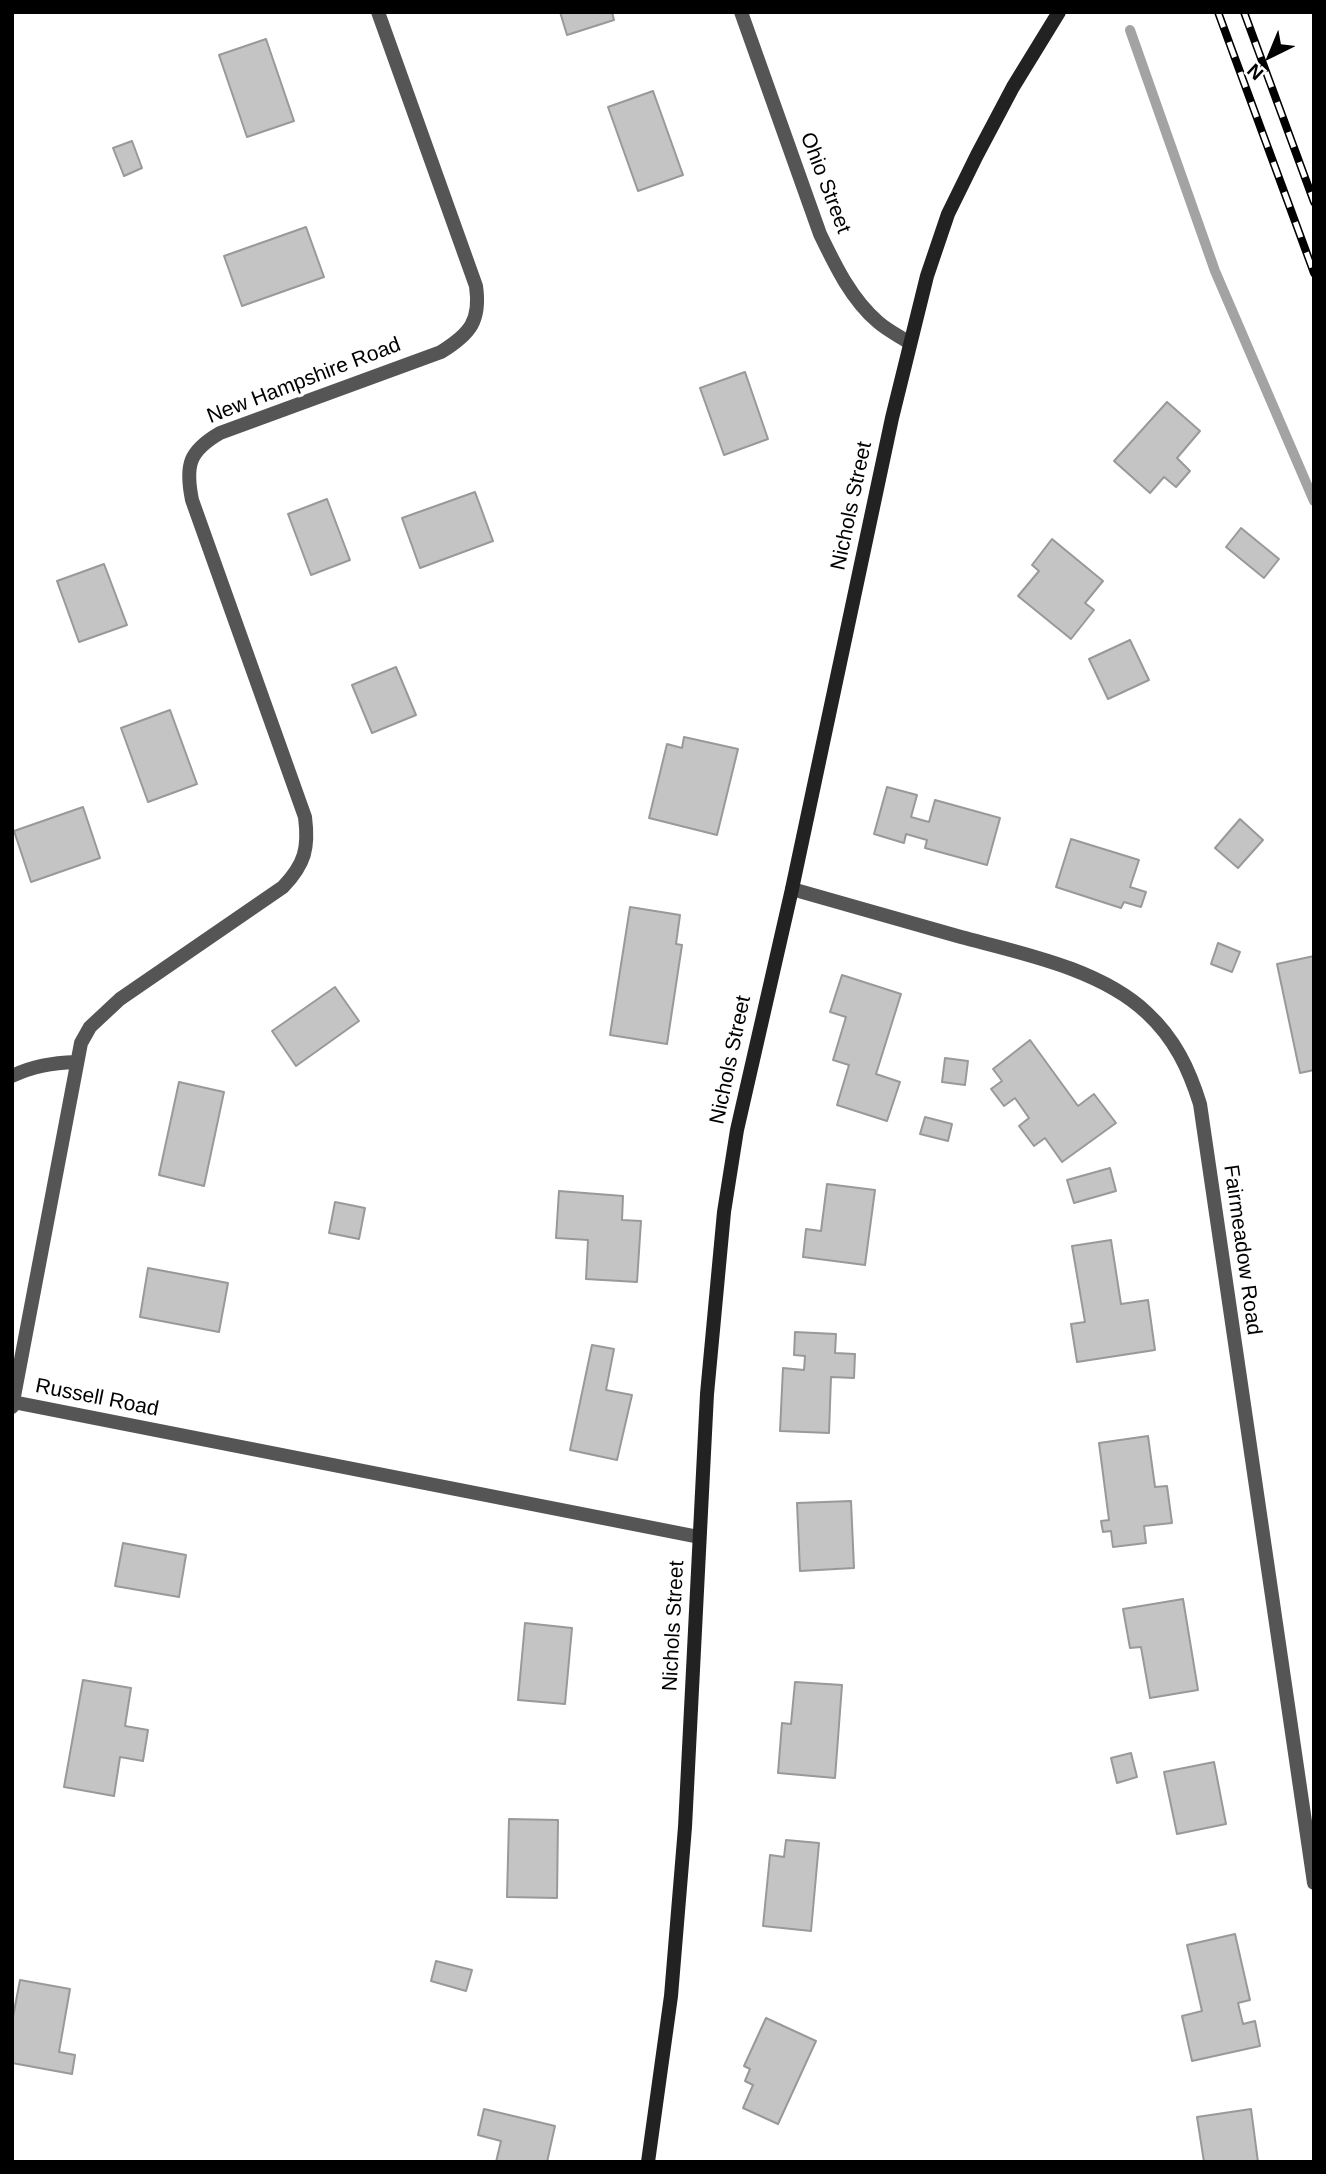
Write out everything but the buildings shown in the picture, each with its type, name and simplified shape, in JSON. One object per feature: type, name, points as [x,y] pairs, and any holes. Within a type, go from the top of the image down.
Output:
[{"type":"street","name":"New Hampshire Road","points":[[305,855],[308,838],[305,817],[192,500],[187,478],[190,461],[201,444],[220,433],[441,352],[463,338],[474,323],[479,303],[476,286],[378,12]]},
{"type":"street","name":"Ohio Street","points":[[741,12],[820,234],[835,265],[853,293],[877,322],[910,344]]},
{"type":"street","name":"Nichols Street","points":[[648,2162],[663,2068],[685,1828],[706,1394],[724,1212],[750,1070],[792,889],[886,445],[927,276],[948,214],[1013,87],[1059,12]]},
{"type":"street","name":"Russell Road","points":[[305,855],[296,874],[283,887],[102,1014],[81,1043],[13,1405],[699,1538]]},
{"type":"street","name":"Fairmeadow Road","points":[[792,889],[1037,958],[1080,973],[1116,990],[1147,1012],[1172,1042],[1189,1069],[1202,1118],[1314,1883]]},
{"type":"street","points":[[12,1076],[29,1068],[76,1062]]},
{"type":"waterway","points":[[1130,30],[1215,271],[1314,501]]},
{"type":"railway","points":[[1218,12],[1314,273]]},
{"type":"railway","points":[[1244,12],[1314,202]]}]
